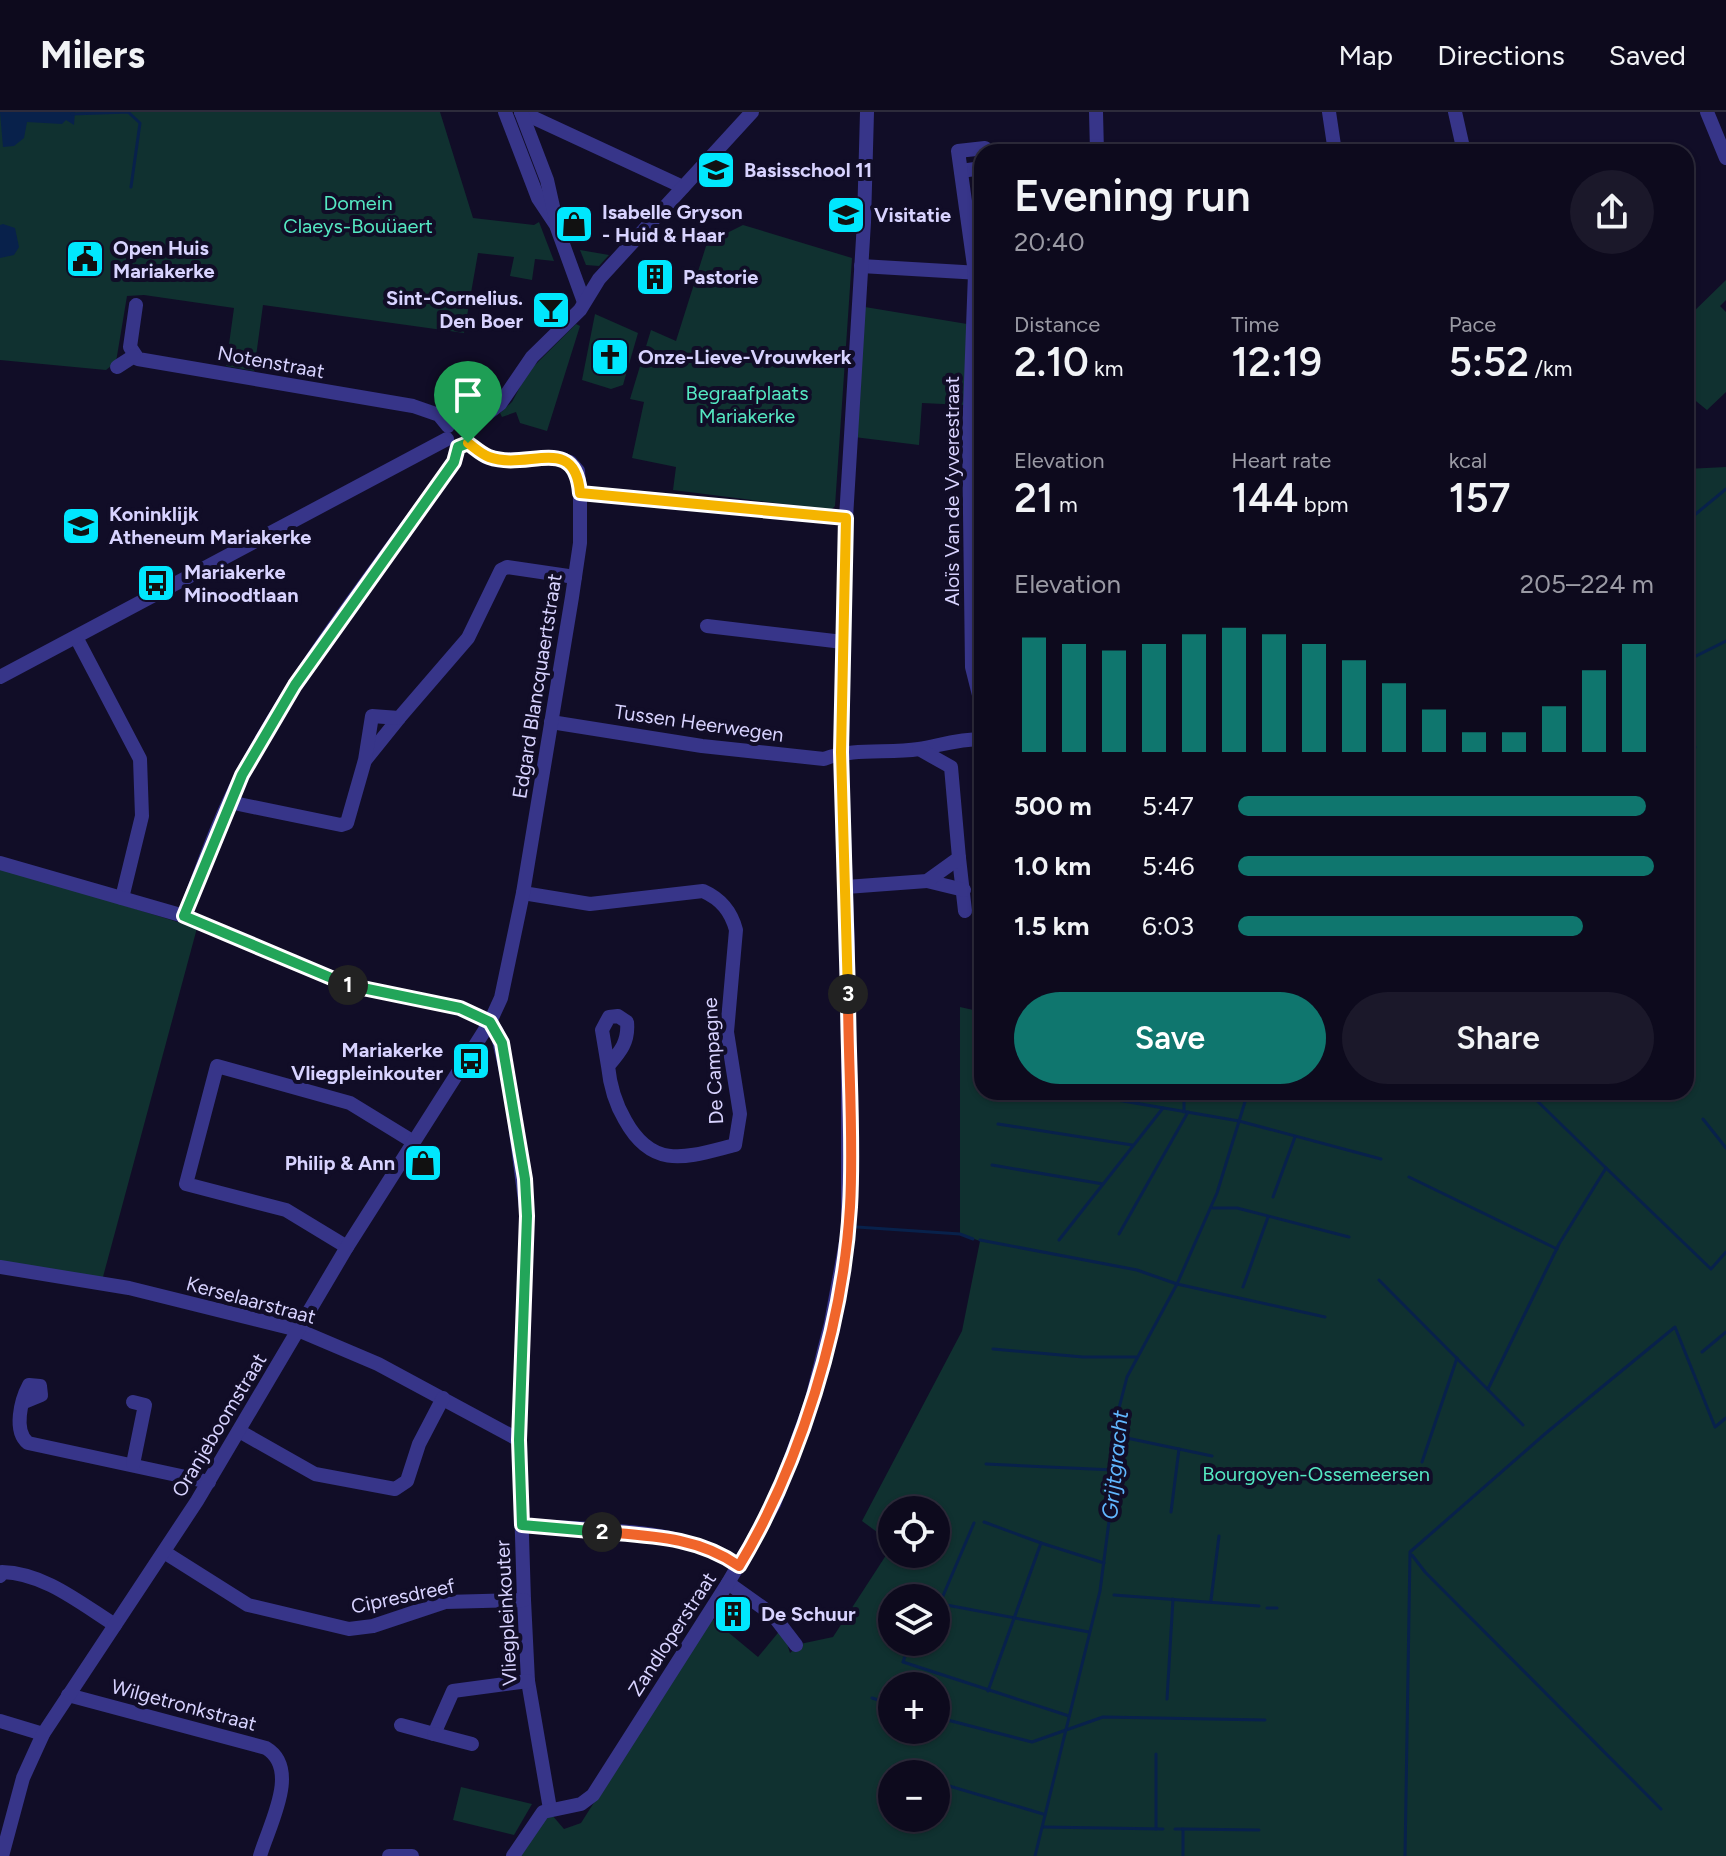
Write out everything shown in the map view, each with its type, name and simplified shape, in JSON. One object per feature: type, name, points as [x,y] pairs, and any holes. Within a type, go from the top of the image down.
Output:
[{"type":"street","points":[[505,112],[538,198],[556,225]]},
{"type":"street","points":[[521,112],[547,180],[556,225],[584,302]]},
{"type":"street","points":[[521,112],[683,187]]},
{"type":"street","points":[[0,677],[458,436],[500,404],[532,357],[574,317],[599,279],[752,112]]},
{"type":"street","name":"Zandloperstraat","points":[[550,1809],[581,1804],[593,1795],[739,1566],[774,1504],[802,1432],[831,1323],[846,1245],[850,1184],[841,752],[843,642],[846,518],[867,112]]},
{"type":"street","points":[[1096,112],[1097,144]]},
{"type":"street","points":[[1329,112],[1334,144]]},
{"type":"street","points":[[1455,112],[1462,144]]},
{"type":"street","points":[[1707,112],[1726,158]]},
{"type":"street","points":[[974,149],[958,151],[961,171],[974,169]]},
{"type":"street","name":"Aloïs Van de Vyverestraat","points":[[961,171],[974,249]]},
{"type":"street","points":[[861,266],[974,273]]},
{"type":"street","points":[[117,367],[134,356],[130,347],[136,305]]},
{"type":"street","name":"Aloïs Van de Vyverestraat","points":[[974,345],[969,436],[974,675]]},
{"type":"street","name":"Notenstraat","points":[[134,356],[145,361],[413,406],[439,415],[458,436]]},
{"type":"street","points":[[184,916],[229,802],[295,685],[454,462],[458,436]]},
{"type":"street","name":"Edgard Blancquaertstraat","points":[[458,436],[487,457],[500,460],[557,455],[578,471],[580,493],[575,577],[523,893],[501,998],[490,1022]]},
{"type":"street","points":[[580,493],[846,518]]},
{"type":"street","points":[[365,760],[468,638],[501,570],[507,567],[575,577]]},
{"type":"street","points":[[707,626],[843,642]]},
{"type":"street","points":[[76,637],[140,759],[142,816],[122,898]]},
{"type":"street","points":[[229,802],[341,825],[350,817],[365,760],[372,716],[399,718]]},
{"type":"street","name":"Tussen Heerwegen","points":[[551,722],[702,746],[824,759],[841,752],[919,749],[949,740],[974,739]]},
{"type":"street","points":[[949,740],[965,911]]},
{"type":"street","points":[[919,749],[951,767]]},
{"type":"street","points":[[927,881],[959,858]]},
{"type":"street","points":[[0,863],[184,916],[351,986],[460,1008],[490,1022]]},
{"type":"street","points":[[846,887],[927,881],[964,890]]},
{"type":"street","name":"De Campagne","points":[[523,893],[590,904],[703,891],[719,900],[733,919],[736,930],[727,1032],[740,1114],[735,1145],[684,1156],[651,1152],[638,1141],[616,1102],[608,1066]]},
{"type":"street","name":"Oranjeboomstraat","points":[[2,1856],[23,1778],[43,1734],[209,1482],[347,1247],[490,1022]]},
{"type":"street","name":"Vliegpleinkouter","points":[[490,1022],[502,1043],[525,1179],[527,1228],[519,1440],[524,1600],[528,1681],[550,1809]]},
{"type":"street","points":[[347,1247],[286,1210],[186,1184],[217,1066],[350,1103],[412,1141]]},
{"type":"street","name":"Kerselaarstraat","points":[[0,1267],[129,1288],[298,1330],[378,1364],[519,1440]]},
{"type":"street","points":[[239,1431],[315,1474],[395,1489],[407,1481],[412,1459],[443,1398]]},
{"type":"street","points":[[24,1402],[19,1428],[21,1437],[28,1443],[209,1482]]},
{"type":"street","points":[[133,1464],[145,1404]]},
{"type":"street","points":[[522,1525],[671,1538],[712,1549],[739,1566]]},
{"type":"street","name":"Cipresdreef","points":[[164,1552],[248,1605],[349,1629],[373,1626],[445,1602],[524,1600]]},
{"type":"street","points":[[0,1576],[2,1572],[31,1575],[115,1625]]},
{"type":"street","points":[[728,1583],[773,1615],[796,1645]]},
{"type":"street","points":[[434,1734],[453,1691],[528,1681]]},
{"type":"street","name":"Wilgetronkstraat","points":[[68,1695],[276,1753],[283,1764],[283,1779],[260,1856]]},
{"type":"street","points":[[0,1721],[43,1734]]},
{"type":"street","points":[[401,1725],[472,1744]]},
{"type":"street","points":[[513,1856],[535,1823],[550,1809]]},
{"type":"street","points":[[389,1856],[412,1856]]},
{"type":"green space","name":"Domein Claeys-Bouüaert","points":[[0,112],[440,112],[473,218],[534,225],[539,222],[554,261],[535,259],[532,280],[510,276],[514,257],[478,253],[464,333],[263,305],[254,371],[226,366],[234,308],[144,295],[127,296],[116,362],[106,370],[0,360]]},
{"type":"green space","name":"Begraafplaats Mariakerke","points":[[743,225],[852,258],[835,506],[831,510],[673,490],[676,467],[632,458],[644,402],[630,399],[651,330],[676,341],[707,243]]},
{"type":"green space","points":[[580,250],[609,255],[599,266],[586,265]]},
{"type":"green space","points":[[1726,280],[1726,300],[1720,306],[1726,312],[1726,392],[1707,410],[1694,399],[1694,311]]},
{"type":"green space","points":[[865,307],[967,324],[964,405],[922,403],[919,445],[854,437]]},
{"type":"green space","points":[[595,314],[638,333],[623,385],[611,389],[582,380]]},
{"type":"green space","points":[[576,324],[580,326],[547,431],[520,423],[516,412],[502,417],[500,413],[512,402],[528,372]]},
{"type":"green space","name":"Bourgoyen-Ossemeersen","points":[[1726,467],[1726,1856],[517,1856],[537,1824],[552,1815],[564,1829],[581,1823],[711,1618],[758,1657],[782,1628],[790,1653],[800,1644],[833,1637],[878,1568],[950,1568],[950,1496],[878,1496],[878,1533],[862,1521],[962,1331],[980,1241],[960,1234],[960,1007],[974,1010],[974,1100],[1694,1100],[1694,469]]},
{"type":"green space","points":[[0,867],[197,928],[100,1288],[0,1271]]},
{"type":"green space","points":[[461,1787],[532,1804],[514,1835],[453,1820]]},
{"type":"water","points":[[0,112],[75,112],[74,125],[66,120],[62,124],[27,122],[24,138],[14,146],[3,147]]},
{"type":"water","points":[[0,225],[15,228],[19,247],[14,255],[0,258]]},
{"type":"waterway","points":[[72,114],[128,112],[140,123],[131,187]]},
{"type":"waterway","name":"Grijtgracht","points":[[1694,515],[1726,489]]},
{"type":"waterway","points":[[1694,657],[1726,641]]},
{"type":"waterway","points":[[1117,1100],[1239,1121],[1381,1159]]},
{"type":"waterway","points":[[1184,1100],[1184,1112]]},
{"type":"waterway","name":"Grijtgracht","points":[[1035,1856],[1100,1591],[1120,1436],[1118,1412],[1127,1377],[1177,1284],[1217,1193],[1246,1100]]},
{"type":"waterway","points":[[1536,1100],[1606,1168]]},
{"type":"waterway","points":[[1059,1240],[1163,1108]]},
{"type":"waterway","points":[[1119,1234],[1188,1112]]},
{"type":"waterway","points":[[1703,1119],[1726,1148]]},
{"type":"waterway","points":[[998,1124],[1132,1145]]},
{"type":"waterway","points":[[1273,1197],[1295,1137]]},
{"type":"waterway","points":[[992,1165],[1103,1184]]},
{"type":"waterway","points":[[1488,1389],[1559,1244],[1606,1168],[1711,1269],[1726,1252]]},
{"type":"waterway","points":[[1409,1177],[1557,1249]]},
{"type":"waterway","points":[[1213,1208],[1237,1208],[1349,1237]]},
{"type":"waterway","points":[[1243,1287],[1268,1217]]},
{"type":"waterway","points":[[857,1227],[960,1234],[973,1239]]},
{"type":"waterway","points":[[980,1240],[1137,1270],[1177,1284],[1325,1317]]},
{"type":"waterway","points":[[1379,1280],[1523,1425]]},
{"type":"waterway","points":[[1405,1856],[1410,1552],[1546,1433],[1675,1327],[1715,1427],[1726,1418]]},
{"type":"waterway","points":[[1702,1352],[1726,1332]]},
{"type":"waterway","points":[[993,1349],[1083,1357],[1136,1357]]},
{"type":"waterway","points":[[1422,1462],[1457,1358]]},
{"type":"waterway","points":[[1122,1437],[1212,1456]]},
{"type":"waterway","points":[[1171,1512],[1179,1449]]},
{"type":"waterway","points":[[986,1464],[1114,1470]]},
{"type":"waterway","points":[[984,1522],[1041,1543]]},
{"type":"waterway","points":[[948,1584],[974,1523]]},
{"type":"waterway","points":[[1211,1600],[1219,1536]]},
{"type":"waterway","points":[[988,1691],[1041,1543],[1104,1563]]},
{"type":"waterway","points":[[1412,1555],[1425,1572],[1661,1809]]},
{"type":"waterway","points":[[1114,1595],[1259,1606]]},
{"type":"waterway","points":[[1167,1699],[1173,1599]]},
{"type":"waterway","points":[[950,1606],[1089,1632]]},
{"type":"waterway","points":[[1267,1608],[1277,1608]]},
{"type":"waterway","points":[[905,1656],[903,1662],[1069,1716]]},
{"type":"waterway","points":[[872,1698],[878,1700]]},
{"type":"waterway","points":[[950,1721],[1032,1742],[1103,1717],[1265,1720]]},
{"type":"waterway","points":[[1156,1754],[1156,1829]]},
{"type":"waterway","points":[[950,1786],[1043,1814]]},
{"type":"waterway","points":[[1043,1827],[1163,1829]]},
{"type":"waterway","points":[[1175,1829],[1183,1829],[1183,1856]]},
{"type":"waterway","points":[[1183,1829],[1259,1830]]},
{"type":"place","name":"Basisschool 11","points":[[716,170]]},
{"type":"place","name":"Visitatie","points":[[846,215]]},
{"type":"place","name":"Isabelle Gryson - Huid & Haar","points":[[574,224]]},
{"type":"place","name":"Open Huis Mariakerke","points":[[85,259]]},
{"type":"place","name":"Pastorie","points":[[655,277]]},
{"type":"place","name":"Sint-Cornelius. Den Boer","points":[[551,310]]},
{"type":"place","name":"Onze-Lieve-Vrouwkerk","points":[[610,357]]},
{"type":"place","name":"Koninklijk Atheneum Mariakerke","points":[[81,526]]},
{"type":"place","name":"Mariakerke Minoodtlaan","points":[[156,583]]},
{"type":"place","name":"Mariakerke Vliegpleinkouter","points":[[471,1061]]},
{"type":"place","name":"Philip & Ann","points":[[423,1163]]},
{"type":"place","name":"De Schuur","points":[[733,1614]]},
{"type":"route","points":[[468,443],[487,457],[500,460],[559,458],[570,462],[578,471],[580,493],[846,518],[841,752],[848,947],[848,1231],[831,1323],[802,1432],[774,1504],[739,1566],[712,1549],[671,1538],[522,1525],[519,1440],[527,1216],[525,1179],[502,1043],[490,1022],[460,1008],[351,986],[184,916],[229,802],[295,685],[454,462],[458,447],[468,443]]}]
